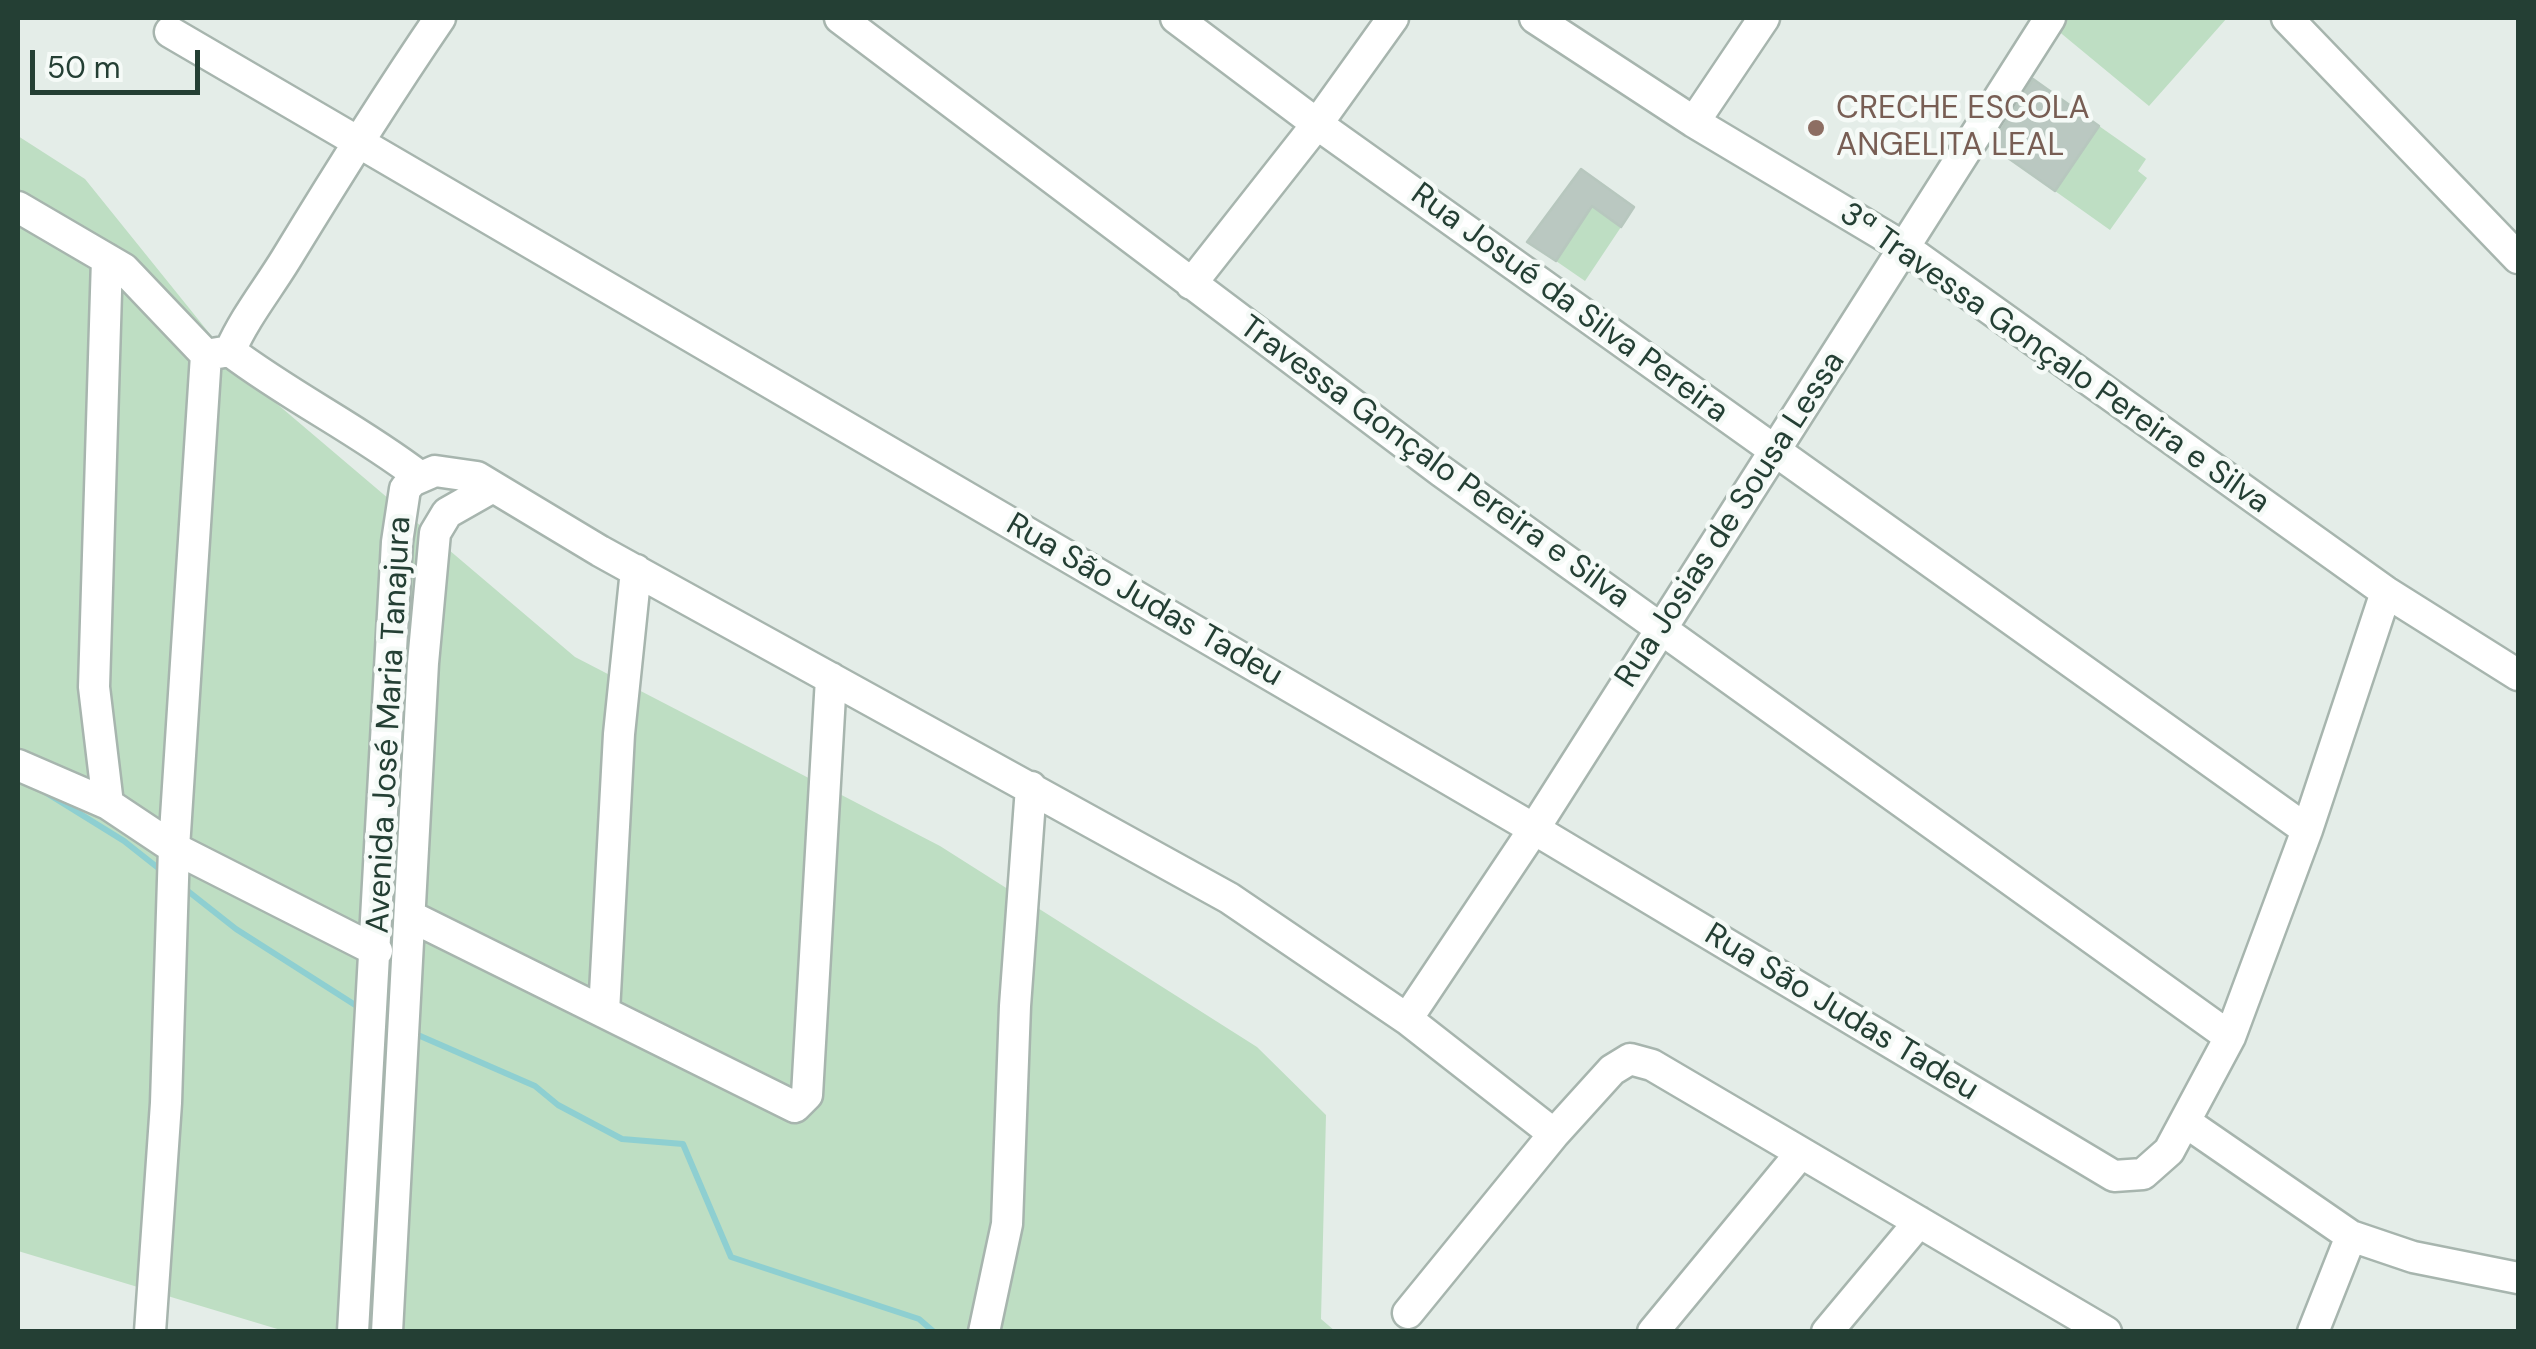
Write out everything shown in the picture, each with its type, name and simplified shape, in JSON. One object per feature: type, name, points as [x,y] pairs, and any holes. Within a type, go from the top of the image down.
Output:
[{"type":"street","points":[[150,1332],[166,1103],[174,848],[218,353],[283,264],[355,142],[440,18]]},
{"type":"street","name":"Travessa Gonçalo Pereira e Silva","points":[[840,18],[1191,284],[1661,629],[2230,1037]]},
{"type":"street","name":"Rua Josué da Silva Pereira","points":[[1176,18],[1317,124],[2307,830]]},
{"type":"street","points":[[1191,284],[1317,124],[1393,18]]},
{"type":"street","name":"3ª Travessa Gonçalo Pereira e Silva","points":[[1535,18],[1694,122],[1904,248],[2386,592],[2518,675]]},
{"type":"street","points":[[1694,122],[1764,18]]},
{"type":"street","name":"Rua Josias de Sousa Lessa","points":[[1407,1019],[1534,829],[2050,18]]},
{"type":"street","points":[[2287,18],[2518,258]]},
{"type":"street","name":"Rua São Judas Tadeu","points":[[170,32],[1534,829],[2114,1176],[2129,1178],[2154,1167],[2187,1123]]},
{"type":"street","points":[[18,206],[124,269],[218,353],[358,430],[419,476]]},
{"type":"street","points":[[108,259],[94,687],[108,804]]},
{"type":"street","name":"Avenida José Maria Tanajura","points":[[353,1327],[402,502],[405,489],[419,476],[435,471],[464,472],[490,488],[439,522],[423,663],[387,1328]]},
{"type":"street","points":[[490,488],[1229,898],[1407,1019],[1554,1134]]},
{"type":"street","points":[[604,1012],[619,734],[636,570]]},
{"type":"street","points":[[2386,592],[2307,830],[2230,1037],[2187,1123],[2351,1236],[2414,1257],[2518,1278]]},
{"type":"street","points":[[391,662],[423,663]]},
{"type":"street","points":[[412,917],[795,1107],[806,1095],[825,731],[832,678]]},
{"type":"street","points":[[18,765],[108,804],[174,848],[377,951]]},
{"type":"street","points":[[984,1332],[1007,1224],[1015,1006],[1032,787]]},
{"type":"street","points":[[1408,1313],[1554,1134],[1612,1070],[1630,1059],[1652,1066],[2106,1332]]},
{"type":"street","points":[[1652,1332],[1800,1154]]},
{"type":"street","points":[[1831,1330],[1919,1222]]},
{"type":"street","points":[[2313,1332],[2351,1236]]},
{"type":"street","points":[[353,1327],[387,1328]]},
{"type":"green space","points":[[2056,18],[2227,18],[2149,106],[2051,25]]},
{"type":"green space","points":[[2099,126],[2146,159],[2138,171],[2147,178],[2110,230],[2055,191]]},
{"type":"green space","points":[[18,136],[85,179],[243,375],[575,657],[940,846],[1257,1047],[1326,1115],[1321,1319],[1335,1331],[284,1331],[18,1251]]},
{"type":"green space","points":[[1592,206],[1621,227],[1585,281],[1556,261]]},
{"type":"building","points":[[2033,79],[2099,126],[2055,191],[1991,146]]},
{"type":"building","points":[[1581,169],[1634,207],[1621,227],[1592,206],[1556,261],[1527,242]]},
{"type":"waterway","points":[[40,789],[124,841],[162,871]]},
{"type":"waterway","points":[[184,888],[236,929],[363,1010]]},
{"type":"waterway","points":[[411,1032],[535,1086],[558,1105],[622,1139],[683,1144],[731,1257],[919,1319],[934,1332]]},
{"type":"place","name":"CRECHE ESCOLA ANGELITA LEAL","points":[[1816,128]]}]
